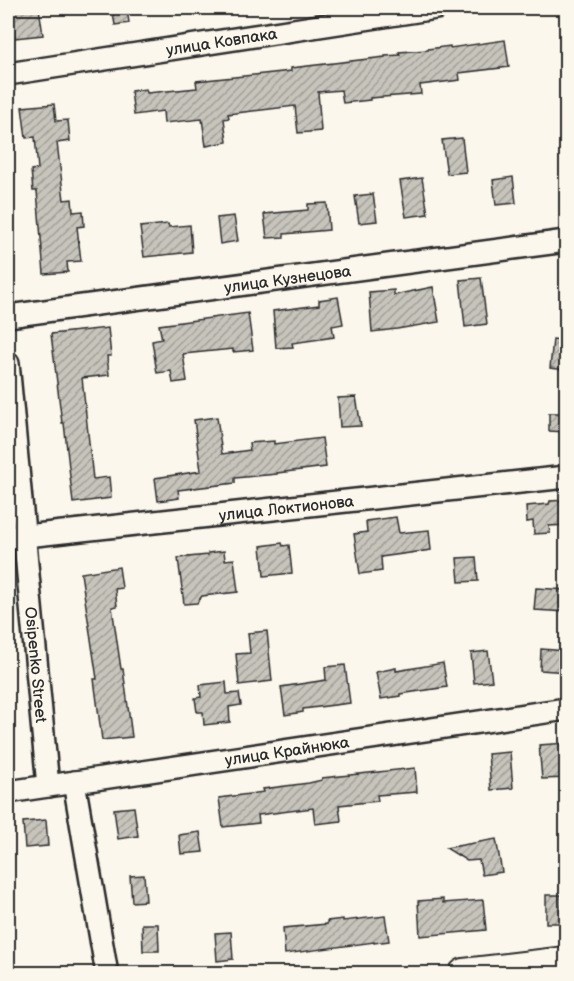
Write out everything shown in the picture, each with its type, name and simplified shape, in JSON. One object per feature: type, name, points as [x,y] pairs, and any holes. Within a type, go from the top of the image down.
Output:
[{"type":"main road","points":[[470,973],[567,962]]},
{"type":"street","name":"улица Ковпака","points":[[8,74],[436,8]]},
{"type":"street","name":"улица Кузнецова","points":[[8,315],[567,241]]},
{"type":"street","name":"Osipenko Street","points":[[8,363],[16,537],[48,786]]},
{"type":"street","name":"улица Локтионова","points":[[16,537],[567,477]]},
{"type":"street","name":"улица Крайнюка","points":[[8,792],[567,710]]},
{"type":"street","points":[[74,782],[107,974]]},
{"type":"building","points":[[39,8],[43,35],[15,38],[11,11]]},
{"type":"building","points":[[112,8],[127,8],[129,23],[115,25]]},
{"type":"building","points":[[505,40],[509,67],[459,73],[460,80],[420,85],[421,94],[370,98],[370,100],[343,103],[341,90],[318,92],[321,131],[298,133],[295,106],[228,114],[229,118],[224,119],[227,142],[206,146],[202,119],[164,123],[163,111],[134,115],[131,91],[146,89],[147,93],[197,88],[196,81],[291,71],[291,68],[400,55],[399,52]]},
{"type":"building","points":[[54,104],[56,121],[68,120],[70,141],[57,143],[64,200],[72,199],[73,212],[83,211],[84,226],[77,227],[81,261],[67,262],[68,272],[44,274],[37,191],[33,191],[31,170],[38,169],[35,137],[26,138],[22,107]]},
{"type":"building","points":[[462,138],[466,172],[447,174],[442,140]]},
{"type":"building","points":[[513,177],[516,203],[496,205],[493,180]]},
{"type":"building","points":[[422,178],[428,214],[406,217],[400,181]]},
{"type":"building","points":[[373,194],[377,221],[359,223],[355,196]]},
{"type":"building","points":[[327,203],[329,230],[267,238],[264,214],[308,210],[308,204]]},
{"type":"building","points":[[234,216],[238,241],[220,244],[217,218]]},
{"type":"building","points":[[168,224],[169,227],[190,225],[192,252],[144,257],[140,227]]},
{"type":"building","points":[[481,278],[487,324],[465,327],[460,280]]},
{"type":"building","points":[[433,287],[439,322],[372,332],[369,292],[394,290],[394,295]]},
{"type":"building","points":[[338,297],[343,324],[332,326],[334,337],[292,343],[293,347],[276,348],[273,311],[319,305],[319,300]]},
{"type":"building","points":[[248,313],[253,350],[233,352],[233,349],[183,354],[187,381],[173,383],[171,371],[157,373],[152,341],[162,339],[159,325]]},
{"type":"building","points":[[108,328],[111,356],[107,356],[109,375],[82,378],[93,479],[109,477],[111,498],[73,503],[51,334]]},
{"type":"building","points":[[553,339],[567,341],[567,370],[550,368]]},
{"type":"building","points":[[356,397],[361,426],[340,427],[338,398]]},
{"type":"building","points":[[549,413],[567,413],[567,432],[549,431]]},
{"type":"building","points":[[217,417],[222,454],[250,450],[249,443],[274,441],[274,444],[322,438],[326,467],[235,478],[235,483],[178,490],[179,498],[158,501],[155,478],[201,471],[194,420]]},
{"type":"building","points":[[567,500],[567,525],[549,526],[550,533],[534,534],[533,521],[527,522],[526,506]]},
{"type":"building","points":[[396,517],[399,533],[429,530],[431,550],[381,557],[382,571],[360,574],[354,534],[367,532],[366,521]]},
{"type":"building","points":[[282,543],[283,546],[289,545],[292,573],[264,576],[261,546]]},
{"type":"building","points":[[224,551],[225,560],[234,559],[238,592],[202,596],[197,603],[184,604],[178,558]]},
{"type":"building","points":[[476,557],[478,581],[459,582],[457,558]]},
{"type":"building","points":[[119,567],[122,588],[115,589],[117,606],[112,607],[132,737],[102,740],[94,679],[97,679],[81,573]]},
{"type":"building","points":[[536,588],[567,590],[567,612],[534,610]]},
{"type":"building","points":[[267,631],[272,681],[239,685],[236,654],[250,653],[248,633]]},
{"type":"building","points":[[541,649],[567,651],[567,672],[540,670]]},
{"type":"building","points":[[488,651],[492,681],[474,683],[471,653]]},
{"type":"building","points":[[443,663],[447,687],[381,699],[376,672]]},
{"type":"building","points":[[345,665],[350,703],[303,709],[303,712],[285,715],[281,687],[326,680],[325,667]]},
{"type":"building","points":[[226,682],[227,694],[239,693],[241,705],[229,707],[230,722],[204,725],[203,712],[197,712],[195,698],[201,697],[200,685]]},
{"type":"building","points":[[567,743],[567,778],[542,779],[539,745]]},
{"type":"building","points":[[510,752],[513,788],[491,790],[488,754]]},
{"type":"building","points":[[415,768],[417,792],[377,795],[378,801],[339,805],[341,821],[315,824],[313,808],[258,815],[259,823],[223,827],[219,798],[264,792],[263,789],[309,783],[322,780],[322,778]]},
{"type":"building","points":[[134,807],[138,836],[118,839],[114,809]]},
{"type":"building","points":[[46,820],[48,846],[25,848],[23,822]]},
{"type":"building","points":[[200,832],[203,852],[181,854],[179,835]]},
{"type":"building","points":[[496,839],[502,872],[482,875],[479,860],[467,861],[446,848]]},
{"type":"building","points":[[144,875],[146,901],[132,902],[130,876]]},
{"type":"building","points":[[546,895],[562,895],[561,923],[546,923]]},
{"type":"building","points":[[443,899],[443,903],[483,900],[486,930],[420,936],[418,901]]},
{"type":"building","points":[[385,916],[389,941],[285,954],[283,928],[327,924],[327,921],[343,919],[343,921]]},
{"type":"building","points":[[142,924],[158,924],[159,951],[143,951]]},
{"type":"building","points":[[231,932],[233,959],[217,961],[215,933]]}]
